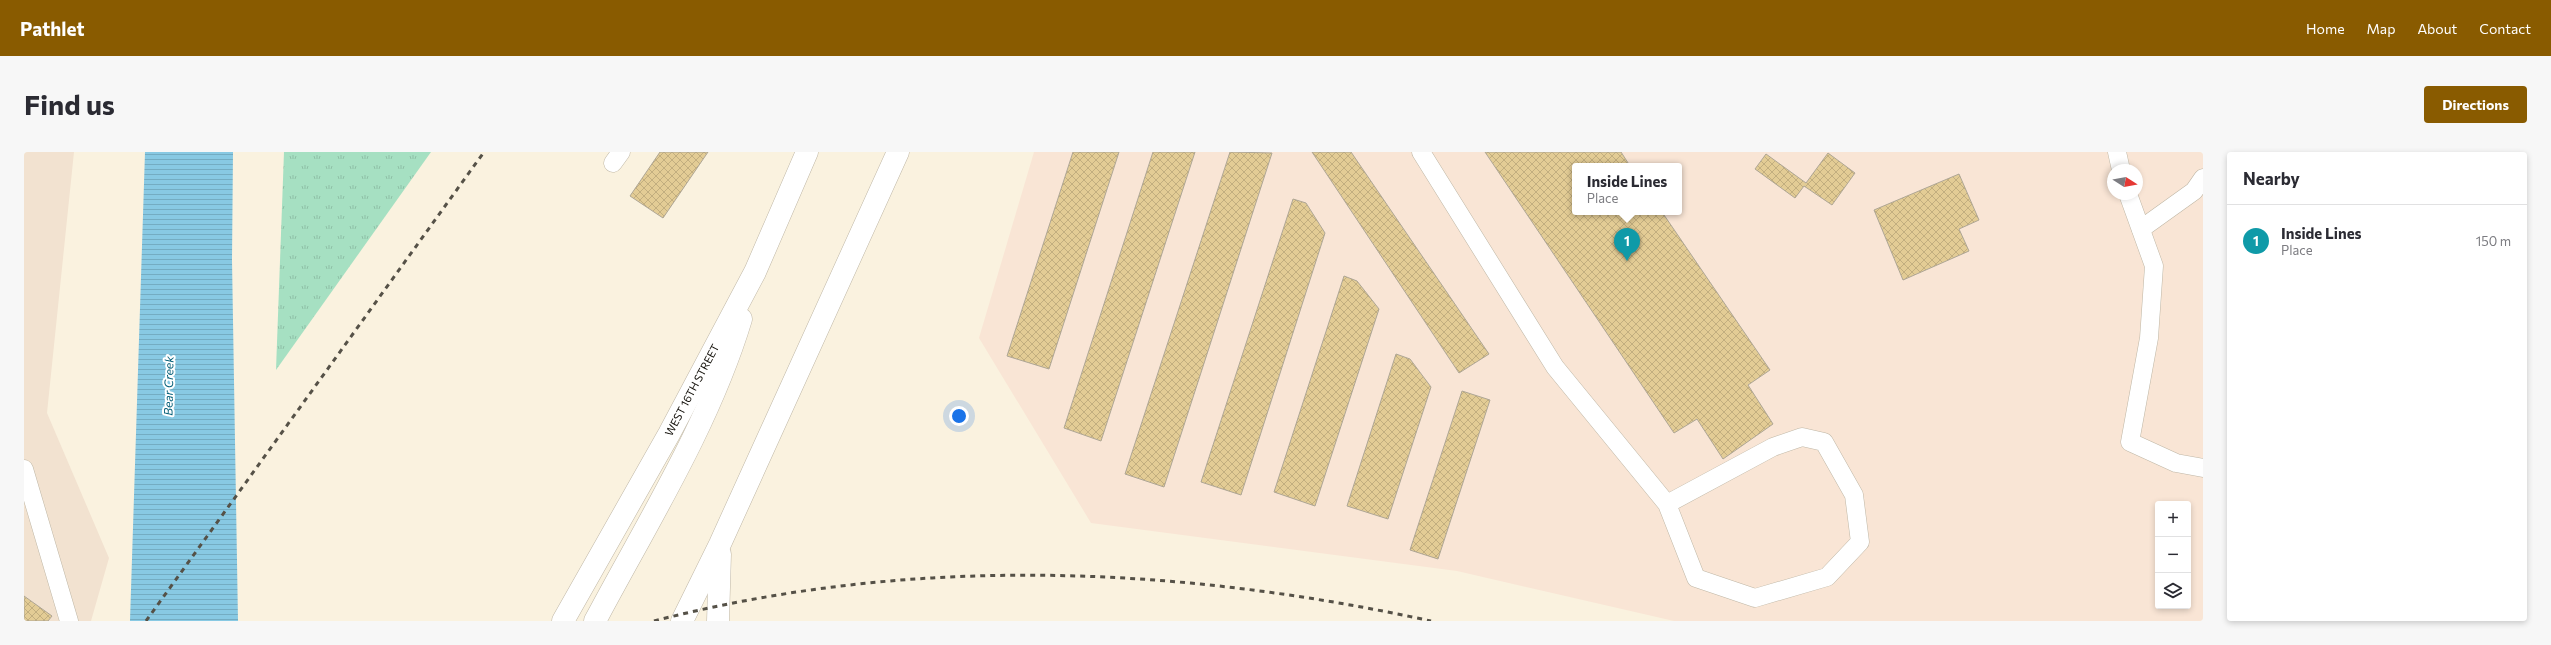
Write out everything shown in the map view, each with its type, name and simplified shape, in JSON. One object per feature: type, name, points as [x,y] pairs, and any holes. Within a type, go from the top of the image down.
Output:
[{"type":"main road","name":"WEST 16TH STREET","points":[[563,621],[669,434],[755,272],[807,152]]},
{"type":"main road","points":[[682,621],[720,544],[898,152]]},
{"type":"main road","points":[[596,621],[682,459],[728,363],[755,272]]},
{"type":"main road","points":[[718,621],[720,544]]},
{"type":"lane","points":[[1421,152],[1555,367],[1667,504],[1696,578],[1755,598],[1827,577],[1860,542],[1854,495],[1824,442],[1802,437],[1774,447],[1667,504]]},
{"type":"lane","points":[[2117,152],[2120,164]]},
{"type":"lane","points":[[2141,229],[2194,191],[2203,178]]},
{"type":"lane","points":[[2130,200],[2154,266],[2149,338],[2130,442],[2176,463],[2203,468]]},
{"type":"lane","points":[[24,469],[69,621]]},
{"type":"shaded area","points":[[24,152],[74,152],[47,413],[109,558],[91,621],[24,621]]},
{"type":"shaded area","points":[[1034,152],[2203,152],[2203,621],[1674,621],[1457,571],[1091,523],[979,338]]},
{"type":"green space","points":[[284,152],[431,152],[276,370]]},
{"type":"water","name":"Bear Creek","points":[[145,152],[233,152],[232,260],[238,621],[130,621]]},
{"type":"building","points":[[660,152],[708,152],[663,218],[630,196]]},
{"type":"building","points":[[1073,152],[1119,152],[1049,369],[1007,356]]},
{"type":"building","points":[[1153,152],[1195,152],[1101,441],[1064,428]]},
{"type":"building","points":[[1230,152],[1272,153],[1164,487],[1125,474]]},
{"type":"building","points":[[1312,152],[1351,152],[1489,354],[1459,373]]},
{"type":"building","points":[[1485,152],[1621,152],[1628,163],[1572,163],[1572,215],[1664,215],[1770,370],[1748,385],[1773,424],[1723,459],[1697,419],[1674,433]]},
{"type":"building","points":[[1828,153],[1855,173],[1832,205],[1804,186],[1795,198],[1755,169],[1766,154],[1806,183]]},
{"type":"building","points":[[1959,174],[1979,220],[1959,229],[1969,251],[1903,280],[1874,210]]},
{"type":"building","points":[[1293,199],[1306,203],[1325,233],[1241,495],[1201,482]]},
{"type":"building","points":[[1344,276],[1357,281],[1379,309],[1315,506],[1274,492]]},
{"type":"building","points":[[1396,354],[1410,359],[1431,387],[1388,519],[1347,506]]},
{"type":"building","points":[[1462,391],[1490,400],[1438,559],[1410,550]]},
{"type":"building","points":[[24,596],[52,616],[48,621],[24,621]]},
{"type":"railway","points":[[146,621],[484,152]]},
{"type":"railway","points":[[654,621],[750,600],[847,585],[945,577],[1042,575],[1140,579],[1237,588],[1334,602],[1431,621]]},
{"type":"place","name":"Inside Lines","points":[[1627,261]]}]
